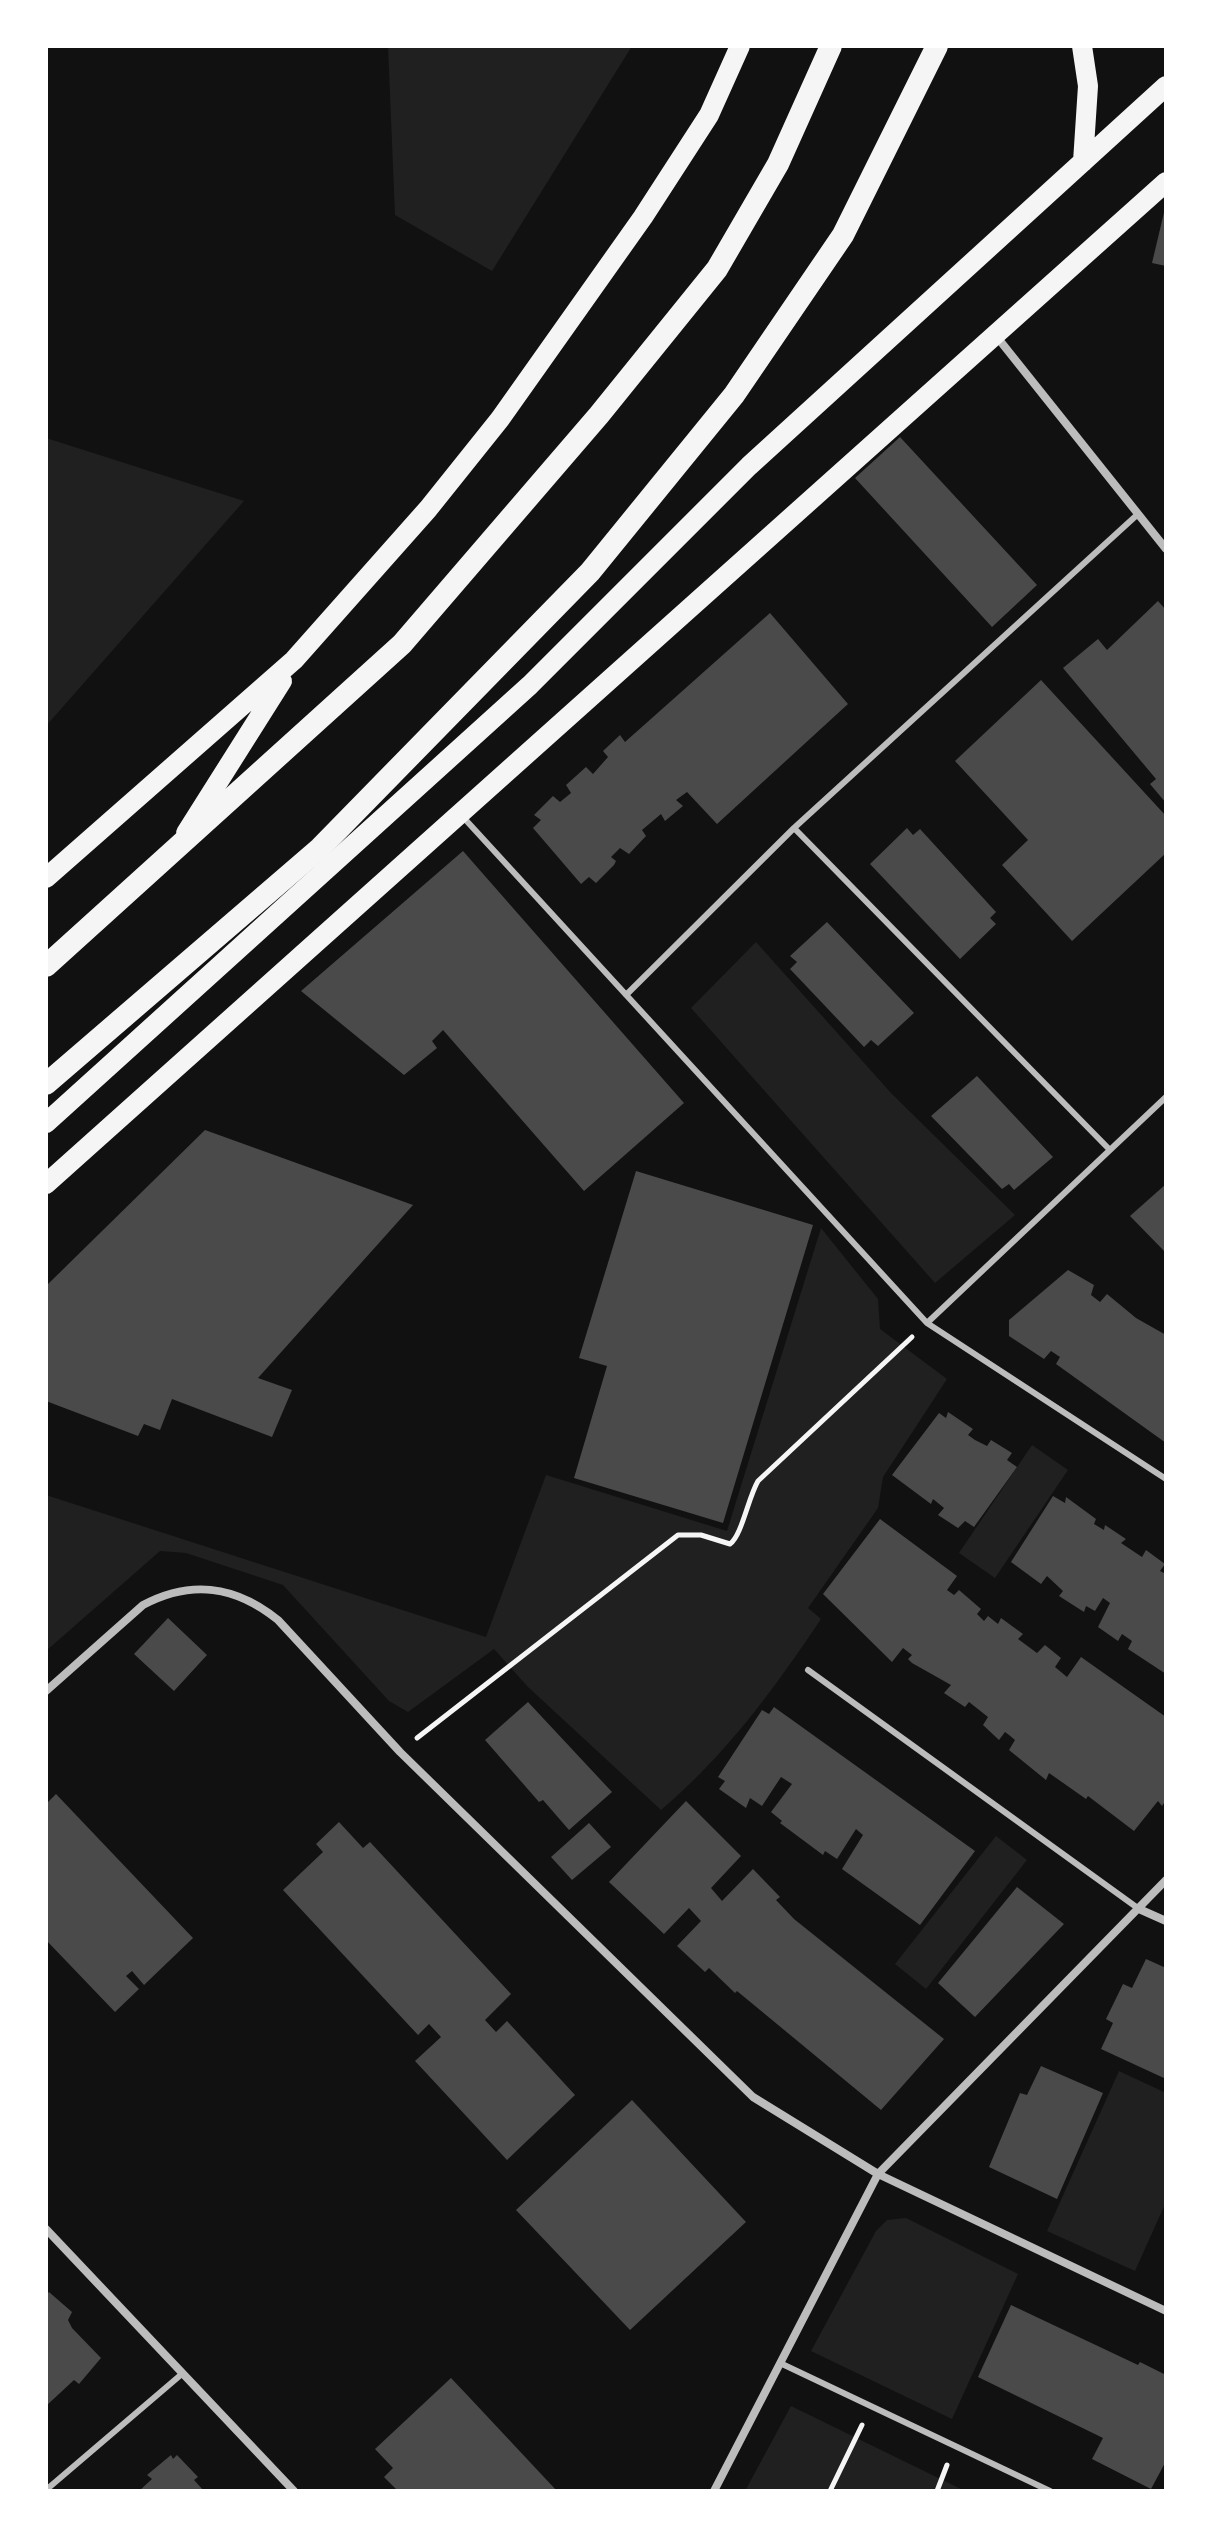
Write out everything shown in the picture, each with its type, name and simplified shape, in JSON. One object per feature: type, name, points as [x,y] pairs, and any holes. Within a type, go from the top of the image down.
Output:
[{"type":"highway","points":[[46,966],[402,644],[599,415],[717,269],[778,164],[831,46]]},
{"type":"highway","points":[[46,1084],[320,848],[590,572],[734,395],[843,235],[937,46]]},
{"type":"main road","points":[[46,878],[294,660],[428,509],[584,304],[709,115],[740,46]]},
{"type":"main road","points":[[1082,46],[1088,86],[1083,162]]},
{"type":"main road","points":[[46,1123],[530,685],[749,466],[1166,86]]},
{"type":"main road","points":[[46,1184],[1166,182]]},
{"type":"main road","points":[[173,854],[294,660]]},
{"type":"street","points":[[997,336],[1166,549]]},
{"type":"street","points":[[46,1691],[143,1605],[161,1595],[187,1588],[232,1592],[256,1602],[278,1620],[400,1752],[753,2097],[878,2174],[1166,2311]]},
{"type":"street","points":[[714,2491],[878,2174],[1166,1880]]},
{"type":"street","points":[[1139,1909],[1166,1921]]},
{"type":"street","points":[[46,2229],[294,2491]]},
{"type":"lane","points":[[626,995],[794,828],[1138,514]]},
{"type":"lane","points":[[461,815],[927,1323],[1166,1479]]},
{"type":"lane","points":[[794,828],[1108,1148]]},
{"type":"lane","points":[[927,1323],[1108,1148],[1165,1098]]},
{"type":"lane","points":[[808,1670],[1139,1909]]},
{"type":"lane","points":[[780,2363],[1050,2491]]},
{"type":"lane","points":[[46,2490],[183,2373]]},
{"type":"path","points":[[400,1752],[678,1535],[701,1535],[730,1544],[737,1539],[748,1497],[758,1481],[927,1323]]},
{"type":"path","points":[[830,2491],[872,2406]]},
{"type":"shaded area","points":[[388,46],[632,46],[492,271],[395,215]]},
{"type":"shaded area","points":[[46,438],[244,501],[46,726]]},
{"type":"shaded area","points":[[756,942],[891,1093],[1015,1215],[935,1283],[691,1008]]},
{"type":"shaded area","points":[[821,1228],[878,1299],[880,1329],[947,1379],[883,1477],[878,1508],[808,1608],[821,1619],[728,1744],[661,1810],[528,1687],[494,1649],[408,1712],[389,1701],[283,1585],[186,1553],[160,1551],[46,1651],[46,1495],[486,1637],[546,1475],[727,1531]]},
{"type":"shaded area","points":[[1032,1445],[1068,1470],[995,1578],[959,1553]]},
{"type":"shaded area","points":[[996,1836],[1027,1860],[926,1989],[895,1964]]},
{"type":"shaded area","points":[[1119,2071],[1166,2093],[1166,2202],[1135,2271],[1047,2231]]},
{"type":"shaded area","points":[[906,2218],[1018,2274],[952,2419],[811,2351],[876,2231],[887,2220]]},
{"type":"shaded area","points":[[791,2406],[965,2491],[745,2491]]},
{"type":"building","points":[[1166,204],[1166,266],[1152,263]]},
{"type":"building","points":[[900,437],[1037,585],[992,627],[855,478]]},
{"type":"building","points":[[1158,601],[1166,610],[1166,803],[1150,784],[1156,779],[1063,668],[1098,639],[1107,650]]},
{"type":"building","points":[[770,613],[848,704],[717,824],[687,792],[676,800],[683,806],[665,821],[661,814],[642,830],[646,836],[629,854],[620,848],[611,857],[616,861],[614,865],[596,883],[589,877],[581,884],[533,828],[541,820],[534,815],[553,796],[560,802],[571,793],[566,785],[586,767],[593,774],[608,757],[603,751],[620,735],[625,742]]},
{"type":"building","points":[[1041,680],[1166,816],[1166,853],[1072,941],[1002,865],[1028,840],[955,761]]},
{"type":"building","points":[[907,828],[913,835],[920,829],[996,912],[990,918],[996,924],[960,959],[870,864]]},
{"type":"building","points":[[463,851],[684,1103],[584,1191],[443,1030],[432,1041],[437,1048],[404,1075],[301,991]]},
{"type":"building","points":[[827,922],[914,1013],[878,1046],[871,1040],[864,1047],[790,969],[797,962],[790,956]]},
{"type":"building","points":[[977,1076],[1053,1157],[1014,1190],[1009,1184],[1002,1189],[931,1116]]},
{"type":"building","points":[[205,1130],[413,1205],[258,1378],[292,1390],[272,1437],[172,1399],[160,1430],[144,1424],[138,1436],[46,1401],[46,1286]]},
{"type":"building","points":[[636,1171],[813,1225],[723,1523],[574,1478],[607,1366],[579,1358]]},
{"type":"building","points":[[1166,1184],[1166,1253],[1130,1216]]},
{"type":"building","points":[[1068,1270],[1094,1285],[1091,1295],[1100,1302],[1107,1294],[1136,1318],[1166,1335],[1166,1443],[1056,1364],[1060,1357],[1051,1351],[1044,1359],[1009,1336],[1009,1320]]},
{"type":"building","points":[[948,1412],[973,1429],[968,1435],[975,1440],[987,1446],[991,1440],[1012,1453],[1007,1460],[1017,1467],[974,1527],[965,1521],[958,1528],[938,1515],[944,1508],[933,1499],[931,1504],[892,1475],[939,1413],[946,1418]]},
{"type":"building","points":[[1053,1496],[1065,1503],[1066,1497],[1096,1519],[1094,1524],[1104,1530],[1105,1525],[1126,1539],[1121,1543],[1142,1557],[1146,1550],[1165,1564],[1160,1571],[1166,1574],[1166,1674],[1128,1649],[1132,1641],[1122,1634],[1118,1641],[1098,1627],[1110,1603],[1103,1598],[1095,1611],[1086,1606],[1084,1612],[1059,1596],[1063,1591],[1047,1576],[1041,1584],[1011,1562]]},
{"type":"building","points":[[880,1519],[957,1576],[947,1590],[954,1595],[959,1590],[981,1609],[977,1614],[984,1621],[988,1616],[998,1624],[1001,1618],[1023,1634],[1018,1639],[1037,1653],[1045,1645],[1061,1658],[1055,1667],[1067,1677],[1081,1657],[1166,1717],[1166,1800],[1162,1806],[1158,1801],[1134,1831],[1088,1796],[1086,1799],[1049,1773],[1046,1780],[1009,1750],[1015,1740],[1005,1732],[999,1740],[983,1725],[988,1717],[969,1702],[965,1707],[944,1693],[951,1685],[912,1663],[908,1659],[912,1655],[903,1648],[892,1662],[823,1594]]},
{"type":"building","points":[[168,1618],[207,1655],[174,1691],[134,1654]]},
{"type":"building","points":[[528,1702],[612,1792],[569,1830],[543,1800],[539,1802],[485,1740]]},
{"type":"building","points":[[774,1707],[975,1851],[920,1925],[842,1869],[863,1835],[856,1829],[837,1859],[825,1851],[823,1855],[780,1823],[782,1821],[771,1812],[792,1784],[781,1777],[762,1806],[750,1798],[746,1808],[719,1789],[725,1781],[718,1777],[762,1710],[769,1714]]},
{"type":"building","points":[[56,1794],[193,1938],[144,1985],[132,1971],[126,1976],[139,1989],[115,2012],[46,1940],[46,1804]]},
{"type":"building","points":[[686,1801],[741,1856],[711,1888],[722,1901],[753,1869],[780,1897],[776,1900],[794,1919],[944,2039],[881,2110],[737,1991],[735,1993],[709,1968],[705,1972],[677,1946],[701,1921],[689,1908],[664,1934],[609,1882]]},
{"type":"building","points":[[339,1822],[363,1848],[370,1842],[511,1994],[485,2020],[496,2032],[507,2021],[575,2095],[507,2160],[415,2061],[441,2037],[429,2024],[418,2035],[283,1890],[323,1852],[316,1844]]},
{"type":"building","points":[[589,1823],[611,1847],[572,1880],[551,1857]]},
{"type":"building","points":[[1017,1887],[1064,1924],[975,2017],[938,1983]]},
{"type":"building","points":[[1146,1959],[1166,1968],[1166,2079],[1101,2049],[1113,2023],[1106,2019],[1123,1984],[1132,1988]]},
{"type":"building","points":[[1041,2066],[1103,2093],[1057,2199],[989,2167],[1020,2093],[1027,2095]]},
{"type":"building","points":[[632,2100],[746,2222],[630,2330],[516,2210]]},
{"type":"building","points":[[49,2292],[72,2312],[68,2320],[72,2328],[101,2358],[79,2384],[74,2380],[46,2406],[46,2295]]},
{"type":"building","points":[[1011,2305],[1138,2365],[1140,2362],[1166,2375],[1166,2461],[1151,2489],[1092,2459],[1103,2438],[978,2377]]},
{"type":"building","points":[[451,2378],[557,2491],[398,2491],[384,2477],[393,2468],[375,2449]]},
{"type":"building","points":[[171,2455],[173,2459],[177,2455],[198,2477],[194,2480],[204,2491],[139,2491],[152,2479],[147,2475]]}]
